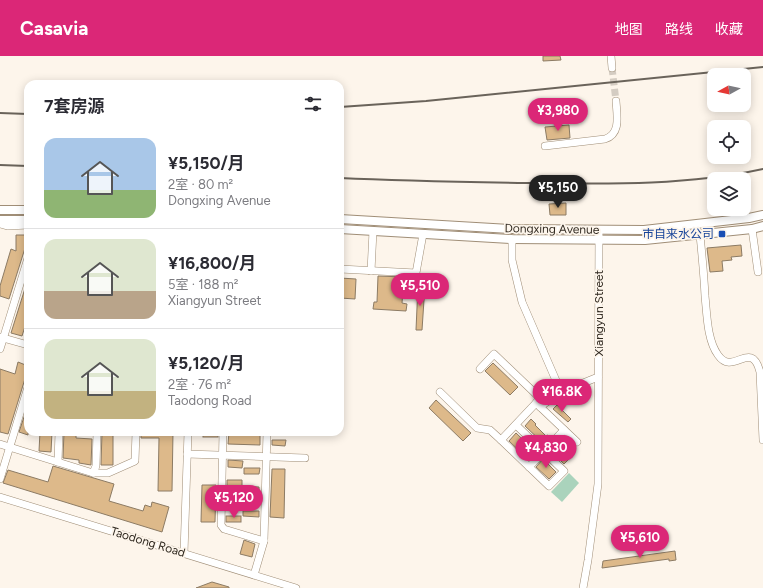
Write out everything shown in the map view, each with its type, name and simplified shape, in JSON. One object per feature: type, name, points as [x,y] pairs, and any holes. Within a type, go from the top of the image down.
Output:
[{"type":"main road","points":[[0,210],[24,210]]},
{"type":"main road","name":"Dongxing Avenue","points":[[344,220],[512,229],[644,230],[763,216]]},
{"type":"main road","points":[[0,220],[24,220]]},
{"type":"main road","name":"Dongxing Avenue","points":[[344,229],[512,239],[645,240],[752,229],[763,226]]},
{"type":"street","points":[[611,56],[612,68]]},
{"type":"street","points":[[545,146],[610,138],[615,133],[617,127],[616,101]]},
{"type":"street","points":[[0,224],[8,226],[24,225]]},
{"type":"street","points":[[752,229],[758,272]]},
{"type":"street","name":"Xiangyun Street","points":[[583,588],[598,484],[599,230]]},
{"type":"street","points":[[371,270],[373,231]]},
{"type":"street","points":[[344,269],[416,273],[423,234]]},
{"type":"street","points":[[700,235],[709,333],[717,355],[724,361],[732,362],[747,357],[751,357],[755,360],[760,372],[763,440]]},
{"type":"street","points":[[512,239],[512,260],[522,302],[561,392]]},
{"type":"street","points":[[0,349],[2,337],[24,270]]},
{"type":"street","points":[[2,337],[24,344]]},
{"type":"street","points":[[480,369],[494,354],[540,398],[538,405]]},
{"type":"street","points":[[501,440],[538,405],[561,392],[598,377]]},
{"type":"street","points":[[440,392],[477,428],[490,430],[549,486],[564,471],[516,425]]},
{"type":"street","points":[[0,479],[24,400]]},
{"type":"street","points":[[538,405],[576,442]]},
{"type":"street","points":[[529,467],[564,430]]},
{"type":"street","points":[[58,436],[58,462]]},
{"type":"street","points":[[93,473],[96,466],[97,436]]},
{"type":"street","points":[[0,444],[93,473],[108,473],[135,461],[136,436]]},
{"type":"street","points":[[184,553],[188,436]]},
{"type":"street","points":[[223,436],[221,525],[224,529],[264,541]]},
{"type":"street","points":[[254,575],[264,541],[266,436]]},
{"type":"street","points":[[187,454],[305,458]]},
{"type":"street","name":"Taodong Road","points":[[0,497],[296,588]]},
{"type":"green space","points":[[569,473],[579,483],[562,502],[551,492]]},
{"type":"building","points":[[543,56],[560,56],[561,60],[543,61]]},
{"type":"building","points":[[569,125],[570,138],[547,140],[545,127]]},
{"type":"building","points":[[566,203],[566,215],[550,215],[549,204]]},
{"type":"building","points":[[16,235],[24,235],[24,251],[9,299],[0,296],[0,286],[11,249],[16,251]]},
{"type":"building","points":[[741,245],[742,256],[731,257],[732,260],[722,261],[723,271],[710,272],[707,248]]},
{"type":"building","points":[[378,276],[404,277],[402,303],[407,304],[406,311],[373,309],[374,302],[377,302]]},
{"type":"building","points":[[344,278],[356,279],[355,299],[344,298]]},
{"type":"building","points":[[418,285],[425,285],[422,330],[416,330]]},
{"type":"building","points":[[24,292],[24,330],[22,336],[11,333]]},
{"type":"building","points":[[18,362],[24,364],[24,382],[8,434],[0,432],[0,369],[15,374]]},
{"type":"building","points":[[493,363],[518,387],[510,395],[485,371]]},
{"type":"building","points":[[436,400],[471,433],[463,441],[429,408]]},
{"type":"building","points":[[557,405],[571,419],[568,422],[553,409]]},
{"type":"building","points":[[24,417],[24,434],[19,432]]},
{"type":"building","points":[[531,419],[546,436],[548,435],[550,437],[544,444],[525,426]]},
{"type":"building","points":[[516,433],[536,452],[529,460],[509,441]]},
{"type":"building","points":[[40,436],[52,436],[51,452],[39,451]]},
{"type":"building","points":[[64,436],[76,436],[76,438],[92,439],[91,465],[79,463],[79,460],[63,458]]},
{"type":"building","points":[[102,436],[113,436],[113,465],[101,465]]},
{"type":"building","points":[[141,436],[173,436],[172,491],[158,491],[159,438],[141,438]]},
{"type":"building","points":[[203,436],[218,436],[218,437]]},
{"type":"building","points":[[229,436],[260,436],[260,445],[228,444]]},
{"type":"building","points":[[272,440],[286,440],[285,446],[272,445]]},
{"type":"building","points":[[557,444],[571,457],[564,464],[551,451]]},
{"type":"building","points":[[543,459],[556,472],[549,479],[536,467]]},
{"type":"building","points":[[228,460],[243,461],[242,468],[228,467]]},
{"type":"building","points":[[53,466],[114,484],[109,501],[143,511],[145,505],[151,507],[152,502],[169,507],[162,532],[3,483],[8,470],[48,482]]},
{"type":"building","points":[[244,468],[260,468],[259,474],[244,474]]},
{"type":"building","points":[[272,469],[285,469],[284,518],[270,517]]},
{"type":"building","points":[[227,480],[242,480],[242,486],[259,487],[259,493],[242,492],[242,504],[227,504]]},
{"type":"building","points":[[202,485],[216,485],[215,522],[201,522]]},
{"type":"building","points":[[243,511],[259,511],[259,517],[243,516]]},
{"type":"building","points":[[226,516],[241,516],[241,522],[226,522]]},
{"type":"building","points":[[244,540],[255,544],[252,557],[240,554]]},
{"type":"building","points":[[675,551],[676,560],[669,561],[669,559],[602,568],[603,561]]},
{"type":"building","points":[[212,582],[229,587],[229,588],[196,588]]},
{"type":"tunnel","points":[[612,68],[616,101]]},
{"type":"railway","points":[[344,107],[426,101],[763,67]]},
{"type":"railway","points":[[0,113],[24,114]]},
{"type":"railway","points":[[0,165],[24,166]]},
{"type":"railway","points":[[344,178],[457,182],[646,183],[734,175],[763,169]]},
{"type":"place","name":"巿自来水公司","points":[[722,234]]}]
